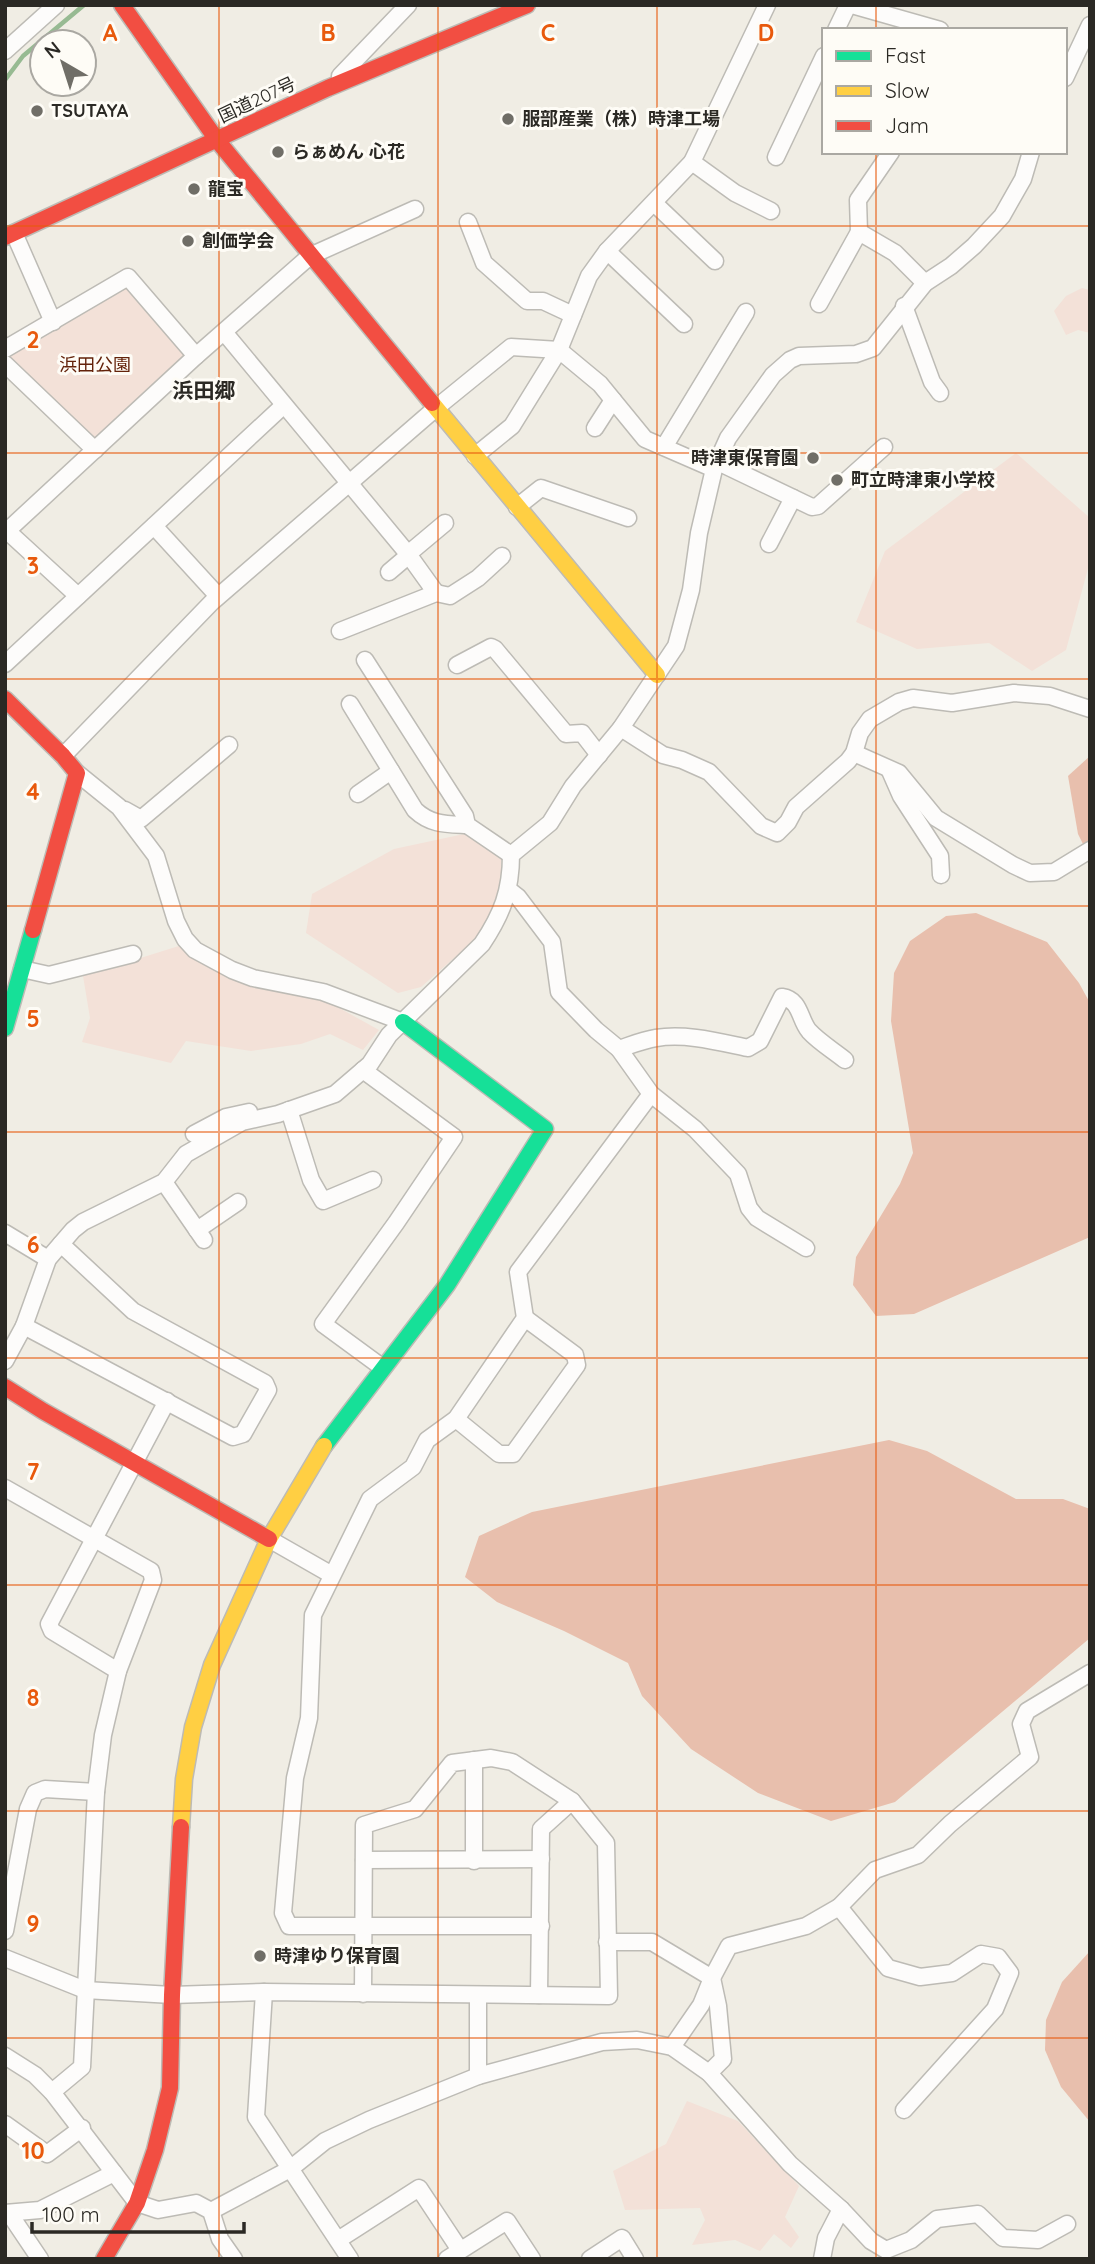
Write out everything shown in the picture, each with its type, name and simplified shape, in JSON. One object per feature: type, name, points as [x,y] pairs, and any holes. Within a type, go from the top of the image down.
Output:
[{"type":"main road","points":[[121,5],[217,140],[310,257],[657,675]]},
{"type":"main road","name":"国道207号","points":[[10,235],[328,88],[527,5]]},
{"type":"main road","points":[[5,1028],[9,993],[22,969],[77,774],[63,755],[7,702]]},
{"type":"main road","points":[[104,2259],[137,2203],[156,2150],[170,2088],[172,1995],[184,1779],[193,1727],[212,1665],[269,1539],[316,1458],[447,1286],[545,1129],[403,1022]]},
{"type":"main road","points":[[5,1387],[269,1539]]},
{"type":"street","points":[[7,46],[56,5]]},
{"type":"street","points":[[328,88],[408,5]]},
{"type":"street","points":[[475,456],[512,426],[559,350],[589,276],[607,251],[692,162],[767,5]]},
{"type":"street","points":[[837,28],[850,5],[933,28]]},
{"type":"street","points":[[1073,65],[1090,25]]},
{"type":"street","points":[[776,157],[822,60]]},
{"type":"street","points":[[819,304],[859,232],[858,200],[885,154]]},
{"type":"street","points":[[5,1361],[24,1326],[48,1259],[73,1230],[83,1222],[164,1182],[186,1154],[242,1122],[284,1112],[335,1094],[370,1064],[389,1035],[482,944],[493,928],[509,890],[511,855],[550,823],[573,786],[621,728],[676,646],[691,590],[699,533],[716,466],[728,438],[773,375],[790,360],[799,356],[864,352],[873,348],[925,283],[951,266],[974,246],[1002,216],[1023,179],[1030,154]]},
{"type":"street","points":[[692,162],[735,193],[771,211]]},
{"type":"street","points":[[654,203],[715,261]]},
{"type":"street","points":[[78,596],[6,530],[196,356],[310,257],[415,209]]},
{"type":"street","points":[[468,222],[484,263],[527,301],[543,301],[573,315]]},
{"type":"street","points":[[859,232],[895,253],[925,283]]},
{"type":"street","points":[[10,235],[53,322]]},
{"type":"street","points":[[607,251],[684,324]]},
{"type":"street","points":[[5,349],[128,277],[196,356]]},
{"type":"street","points":[[904,306],[932,382],[940,393]]},
{"type":"street","points":[[664,447],[746,312]]},
{"type":"street","points":[[224,332],[409,554],[436,593]]},
{"type":"street","points":[[63,755],[218,596],[511,347],[559,350],[600,384],[645,439],[812,507],[818,506],[884,447]]},
{"type":"street","points":[[5,364],[95,450]]},
{"type":"street","points":[[595,428],[613,400]]},
{"type":"street","points":[[5,664],[284,405]]},
{"type":"street","points":[[517,507],[541,488],[628,519]]},
{"type":"street","points":[[769,544],[793,498]]},
{"type":"street","points":[[389,572],[445,523]]},
{"type":"street","points":[[154,526],[218,596]]},
{"type":"street","points":[[340,631],[436,593],[450,597],[478,578],[502,556]]},
{"type":"street","points":[[457,665],[491,647],[495,649],[565,734],[582,733],[599,755]]},
{"type":"street","points":[[365,660],[458,804],[467,825]]},
{"type":"street","points":[[621,728],[663,755],[709,772],[761,826],[777,833],[788,822],[796,807],[848,761],[854,753],[860,733],[870,719],[899,702],[913,698],[952,703],[1014,693],[1050,696],[1090,709]]},
{"type":"street","points":[[350,704],[415,810],[426,821],[467,825],[511,855]]},
{"type":"street","points":[[77,774],[119,807],[141,818],[229,745]]},
{"type":"street","points":[[854,753],[899,773],[936,818],[1013,866],[1030,873],[1054,872],[1090,850]]},
{"type":"street","points":[[889,769],[901,796],[940,856],[941,875]]},
{"type":"street","points":[[358,794],[391,771]]},
{"type":"street","points":[[119,807],[156,856],[176,920],[185,939],[195,950],[253,978],[323,992],[403,1022]]},
{"type":"street","points":[[509,890],[518,897],[552,942],[559,992],[619,1049],[651,1094],[695,1129],[738,1174],[749,1208],[757,1218],[806,1248]]},
{"type":"street","points":[[22,969],[49,975],[134,954]]},
{"type":"street","points":[[619,1049],[654,1038],[668,1037],[748,1048],[760,1041],[782,997],[786,997],[792,999],[807,1030],[845,1060]]},
{"type":"street","points":[[363,1070],[454,1137],[323,1324],[383,1368]]},
{"type":"street","points":[[541,1926],[289,1926],[283,1913],[295,1778],[309,1718],[313,1615],[370,1499],[413,1466],[427,1440],[456,1419],[525,1318],[518,1272],[651,1094]]},
{"type":"street","points":[[194,1134],[226,1117],[257,1110],[284,1112]]},
{"type":"street","points":[[284,1112],[311,1180],[323,1201],[373,1180]]},
{"type":"street","points":[[164,1182],[200,1235],[238,1202]]},
{"type":"street","points":[[5,1233],[48,1259]]},
{"type":"street","points":[[24,1326],[233,1437],[243,1434],[268,1390],[265,1383],[133,1311],[61,1244]]},
{"type":"street","points":[[456,1419],[499,1454],[513,1454],[577,1365],[575,1355],[525,1318]]},
{"type":"street","points":[[118,1671],[52,1631],[49,1624],[167,1401]]},
{"type":"street","points":[[5,1488],[151,1571],[153,1580],[118,1671],[103,1735],[96,1792],[82,2067],[52,2092]]},
{"type":"street","points":[[269,1539],[332,1576]]},
{"type":"street","points":[[672,2047],[701,2005],[730,1946],[806,1926],[839,1907],[875,1870],[918,1855],[950,1824],[1030,1757],[1021,1724],[1027,1711],[1090,1673]]},
{"type":"street","points":[[5,1958],[85,1990],[172,1995],[264,1992],[363,1994],[609,1996],[606,1843],[572,1801],[512,1762],[491,1758],[452,1763],[415,1809],[364,1825],[363,1994]]},
{"type":"street","points":[[474,1760],[474,1861]]},
{"type":"street","points":[[5,1931],[28,1810],[35,1793],[45,1789],[96,1792]]},
{"type":"street","points":[[539,1995],[541,1829],[572,1801]]},
{"type":"street","points":[[364,1860],[541,1859]]},
{"type":"street","points":[[839,1907],[888,1968],[920,1977],[952,1973],[981,1954],[998,1957],[1010,1973],[995,2009],[904,2110]]},
{"type":"street","points":[[607,1942],[652,1941],[712,1978],[718,2006],[723,2059],[709,2073]]},
{"type":"street","points":[[264,1992],[256,2117],[350,2259]]},
{"type":"street","points":[[478,1995],[478,2076]]},
{"type":"street","points":[[211,2211],[290,2169],[325,2141],[478,2076],[602,2042],[636,2040],[672,2047],[709,2073],[790,2164],[841,2209],[872,2241],[886,2250],[911,2240],[937,2219],[978,2214],[1003,2238],[1038,2240],[1067,2224]]},
{"type":"street","points":[[5,2056],[35,2075],[52,2092],[82,2127],[137,2203],[158,2210],[196,2203],[211,2211],[220,2239],[234,2259]]},
{"type":"street","points":[[5,2124],[47,2154],[82,2127]]},
{"type":"street","points":[[7,2213],[40,2210],[114,2173]]},
{"type":"street","points":[[338,2240],[419,2188],[453,2254],[507,2221],[532,2259]]},
{"type":"street","points":[[822,2259],[826,2238],[841,2209]]},
{"type":"street","points":[[7,2213],[40,2259]]},
{"type":"street","points":[[590,2259],[622,2238],[635,2259]]},
{"type":"green space","name":"浜田公園","points":[[124,287],[133,288],[185,352],[184,357],[97,437],[89,436],[9,359],[10,352]]},
{"type":"green space","points":[[1082,288],[1090,290],[1090,333],[1078,330],[1066,335],[1054,311],[1066,296]]},
{"type":"green space","points":[[1016,453],[1090,518],[1090,561],[1066,650],[1032,671],[989,643],[917,649],[856,622],[885,551]]},
{"type":"green space","points":[[464,834],[501,859],[502,890],[477,938],[421,987],[398,993],[306,933],[312,894],[394,849]]},
{"type":"green space","points":[[182,945],[296,993],[332,1004],[379,1030],[363,1050],[330,1034],[301,1044],[251,1051],[186,1041],[171,1063],[82,1042],[90,1018],[83,976]]},
{"type":"green space","points":[[687,2101],[738,2121],[799,2186],[785,2217],[799,2237],[791,2248],[774,2234],[760,2251],[735,2240],[692,2245],[705,2220],[700,2208],[625,2210],[613,2171],[666,2144]]},
{"type":"shaded area","points":[[1090,756],[1090,858],[1078,834],[1068,776]]},
{"type":"shaded area","points":[[976,913],[1047,942],[1079,983],[1090,1003],[1090,1237],[914,1314],[876,1316],[853,1285],[856,1257],[900,1184],[913,1153],[891,1021],[894,973],[910,941],[946,916]]},
{"type":"shaded area","points":[[889,1440],[927,1451],[1016,1499],[1063,1499],[1090,1509],[1090,1638],[895,1802],[831,1821],[758,1793],[691,1749],[642,1696],[628,1663],[497,1602],[465,1577],[479,1536],[532,1512]]},
{"type":"shaded area","points":[[1090,1951],[1090,2122],[1061,2087],[1045,2050],[1046,2020],[1062,1982]]},
{"type":"waterway","points":[[5,80],[23,56],[84,5]]},
{"type":"traffic: fast","points":[[5,1028],[33,930]]},
{"type":"traffic: fast","points":[[324,1446],[447,1285],[545,1129],[403,1022]]},
{"type":"traffic: slow","points":[[432,403],[657,675]]},
{"type":"traffic: slow","points":[[181,1827],[184,1779],[193,1727],[212,1665],[269,1539],[324,1446]]},
{"type":"traffic: jam","points":[[122,5],[217,140],[432,403]]},
{"type":"traffic: jam","points":[[5,237],[328,88],[527,5]]},
{"type":"traffic: jam","points":[[5,699],[77,773],[33,930]]},
{"type":"traffic: jam","points":[[5,1387],[269,1539]]},
{"type":"traffic: jam","points":[[104,2259],[137,2203],[155,2150],[170,2088],[181,1827]]},
{"type":"place","name":"TSUTAYA","points":[[37,111]]},
{"type":"place","name":"服部産業（株）時津工場","points":[[508,119]]},
{"type":"place","name":"らぁめん 心花","points":[[278,152]]},
{"type":"place","name":"龍宝","points":[[194,189]]},
{"type":"place","name":"創価学会","points":[[188,241]]},
{"type":"place","name":"時津東保育園","points":[[813,458]]},
{"type":"place","name":"町立時津東小学校","points":[[837,480]]},
{"type":"place","name":"時津ゆり保育園","points":[[260,1956]]},
{"type":"district","name":"浜田郷","points":[[204,391]]}]
